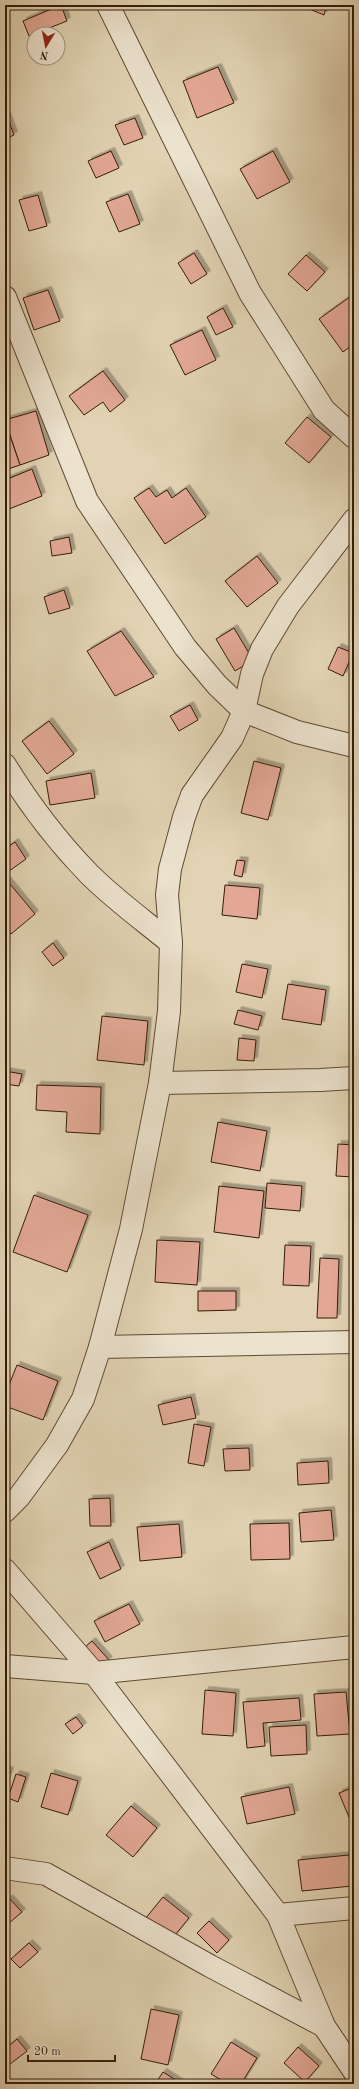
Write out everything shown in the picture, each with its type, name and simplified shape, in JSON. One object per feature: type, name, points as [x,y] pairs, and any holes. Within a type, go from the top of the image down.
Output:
[{"type":"street","points":[[108,5],[250,293],[324,410],[354,437]]},
{"type":"street","points":[[5,297],[88,501],[185,647],[217,685],[244,712],[297,732],[354,746]]},
{"type":"street","points":[[5,1511],[19,1497],[58,1445],[83,1399],[100,1347],[131,1229],[160,1083],[169,1011],[171,943],[167,895],[170,869],[184,817],[192,795],[232,738],[244,712],[252,674],[262,649],[288,606],[354,520]]},
{"type":"street","points":[[5,765],[54,836],[89,874],[118,901],[171,943]]},
{"type":"street","points":[[160,1083],[354,1078]]},
{"type":"street","points":[[100,1347],[354,1342]]},
{"type":"street","points":[[5,1570],[94,1673],[278,1915],[324,2026],[354,2071]]},
{"type":"street","points":[[5,1666],[94,1673],[354,1647]]},
{"type":"street","points":[[5,1868],[46,1874],[210,1966],[324,2026]]},
{"type":"street","points":[[278,1915],[354,1908]]},
{"type":"building","points":[[61,5],[67,21],[54,26],[26,26],[26,28],[23,21]]},
{"type":"building","points":[[300,5],[327,5],[324,15]]},
{"type":"building","points":[[218,67],[234,103],[197,118],[183,81]]},
{"type":"building","points":[[5,111],[14,135],[5,139]]},
{"type":"building","points":[[135,118],[143,138],[124,145],[115,125]]},
{"type":"building","points":[[111,151],[119,168],[96,178],[88,161]]},
{"type":"building","points":[[273,151],[290,182],[257,199],[240,169]]},
{"type":"building","points":[[128,194],[140,224],[119,232],[106,202]]},
{"type":"building","points":[[38,195],[47,226],[29,231],[19,200]]},
{"type":"building","points":[[194,253],[207,274],[191,284],[178,263]]},
{"type":"building","points":[[306,255],[325,272],[307,291],[288,274]]},
{"type":"building","points":[[48,290],[60,321],[34,330],[23,298]]},
{"type":"building","points":[[354,294],[354,344],[343,352],[319,319]]},
{"type":"building","points":[[223,308],[233,327],[216,335],[207,317]]},
{"type":"building","points":[[202,330],[216,360],[185,375],[170,345]]},
{"type":"building","points":[[103,371],[125,400],[110,412],[103,402],[84,415],[69,396]]},
{"type":"building","points":[[36,411],[49,455],[20,465],[5,420]]},
{"type":"building","points":[[307,417],[331,437],[309,463],[285,443]]},
{"type":"building","points":[[8,430],[20,465],[5,470],[5,431]]},
{"type":"building","points":[[32,469],[42,496],[9,509],[5,498],[5,480]]},
{"type":"building","points":[[149,488],[156,497],[167,490],[172,498],[186,488],[206,517],[165,544],[134,498]]},
{"type":"building","points":[[69,537],[72,553],[52,556],[50,541]]},
{"type":"building","points":[[257,556],[278,583],[247,607],[225,581]]},
{"type":"building","points":[[64,590],[70,608],[49,614],[44,597]]},
{"type":"building","points":[[234,628],[253,660],[235,671],[216,639]]},
{"type":"building","points":[[121,631],[154,677],[115,696],[87,651]]},
{"type":"building","points":[[338,647],[353,653],[343,676],[328,669]]},
{"type":"building","points":[[190,705],[198,720],[179,731],[170,716]]},
{"type":"building","points":[[49,721],[74,754],[47,774],[22,741]]},
{"type":"building","points":[[254,761],[281,768],[268,820],[241,813]]},
{"type":"building","points":[[91,773],[95,798],[50,805],[46,781]]},
{"type":"building","points":[[15,842],[26,859],[5,874],[5,849]]},
{"type":"building","points":[[237,860],[245,861],[242,877],[234,875]]},
{"type":"building","points":[[5,878],[35,914],[11,934],[5,927]]},
{"type":"building","points":[[225,885],[260,888],[257,919],[222,915]]},
{"type":"building","points":[[53,943],[64,958],[53,966],[42,952]]},
{"type":"building","points":[[242,964],[268,969],[262,998],[236,992]]},
{"type":"building","points":[[288,984],[326,990],[321,1025],[282,1019]]},
{"type":"building","points":[[238,1010],[262,1016],[258,1030],[234,1024]]},
{"type":"building","points":[[102,1016],[148,1021],[144,1065],[97,1060]]},
{"type":"building","points":[[239,1038],[256,1040],[254,1061],[237,1060]]},
{"type":"building","points":[[5,1071],[22,1074],[19,1086],[5,1084]]},
{"type":"building","points":[[37,1085],[101,1087],[100,1134],[66,1132],[67,1112],[36,1110]]},
{"type":"building","points":[[218,1122],[267,1131],[260,1171],[211,1162]]},
{"type":"building","points":[[338,1144],[354,1145],[354,1177],[336,1176]]},
{"type":"building","points":[[267,1183],[302,1186],[300,1211],[265,1208]]},
{"type":"building","points":[[219,1186],[264,1191],[259,1238],[214,1232]]},
{"type":"building","points":[[34,1195],[88,1215],[67,1272],[13,1252]]},
{"type":"building","points":[[157,1240],[200,1242],[197,1285],[155,1282]]},
{"type":"building","points":[[285,1245],[311,1246],[309,1286],[283,1285]]},
{"type":"building","points":[[320,1258],[339,1259],[337,1318],[317,1318]]},
{"type":"building","points":[[198,1291],[236,1291],[236,1310],[198,1311]]},
{"type":"building","points":[[17,1365],[58,1381],[43,1420],[5,1406],[5,1395]]},
{"type":"building","points":[[191,1397],[196,1418],[163,1425],[158,1405]]},
{"type":"building","points":[[194,1424],[211,1427],[204,1466],[188,1463]]},
{"type":"building","points":[[249,1448],[250,1470],[225,1471],[223,1449]]},
{"type":"building","points":[[328,1461],[329,1483],[298,1485],[297,1463]]},
{"type":"building","points":[[110,1498],[111,1526],[90,1526],[89,1499]]},
{"type":"building","points":[[331,1510],[334,1540],[301,1542],[299,1513]]},
{"type":"building","points":[[289,1523],[290,1559],[251,1560],[250,1524]]},
{"type":"building","points":[[179,1524],[182,1557],[140,1561],[137,1527]]},
{"type":"building","points":[[109,1542],[121,1569],[100,1579],[87,1552]]},
{"type":"building","points":[[129,1604],[140,1624],[105,1642],[94,1621]]},
{"type":"building","points":[[92,1641],[109,1660],[101,1666],[84,1648]]},
{"type":"building","points":[[205,1690],[236,1693],[233,1736],[202,1734]]},
{"type":"building","points":[[346,1692],[350,1734],[317,1736],[314,1694]]},
{"type":"building","points":[[299,1698],[301,1720],[263,1723],[265,1746],[247,1748],[243,1702]]},
{"type":"building","points":[[76,1717],[83,1726],[73,1734],[65,1724]]},
{"type":"building","points":[[306,1725],[307,1754],[271,1756],[269,1727]]},
{"type":"building","points":[[5,1769],[10,1771],[5,1785]]},
{"type":"building","points":[[51,1773],[78,1781],[68,1815],[41,1807]]},
{"type":"building","points":[[16,1774],[26,1777],[18,1802],[8,1798]]},
{"type":"building","points":[[289,1787],[295,1814],[247,1824],[241,1797]]},
{"type":"building","points":[[354,1787],[354,1826],[353,1827],[339,1793]]},
{"type":"building","points":[[131,1806],[157,1828],[133,1857],[106,1835]]},
{"type":"building","points":[[349,1855],[352,1886],[302,1891],[298,1860]]},
{"type":"building","points":[[163,1897],[189,1918],[171,1940],[145,1919]]},
{"type":"building","points":[[9,1898],[22,1912],[8,1924],[5,1920],[5,1902]]},
{"type":"building","points":[[209,1921],[229,1940],[217,1953],[197,1933]]},
{"type":"building","points":[[29,1943],[38,1952],[20,1968],[11,1959]]},
{"type":"building","points":[[151,2009],[179,2015],[168,2065],[141,2059]]},
{"type":"building","points":[[17,2039],[27,2051],[9,2065],[5,2059],[5,2049]]},
{"type":"building","points":[[231,2042],[257,2058],[241,2084],[228,2084],[211,2074]]},
{"type":"building","points":[[298,2047],[319,2066],[305,2082],[284,2063]]},
{"type":"building","points":[[163,2072],[182,2084],[155,2084]]}]
